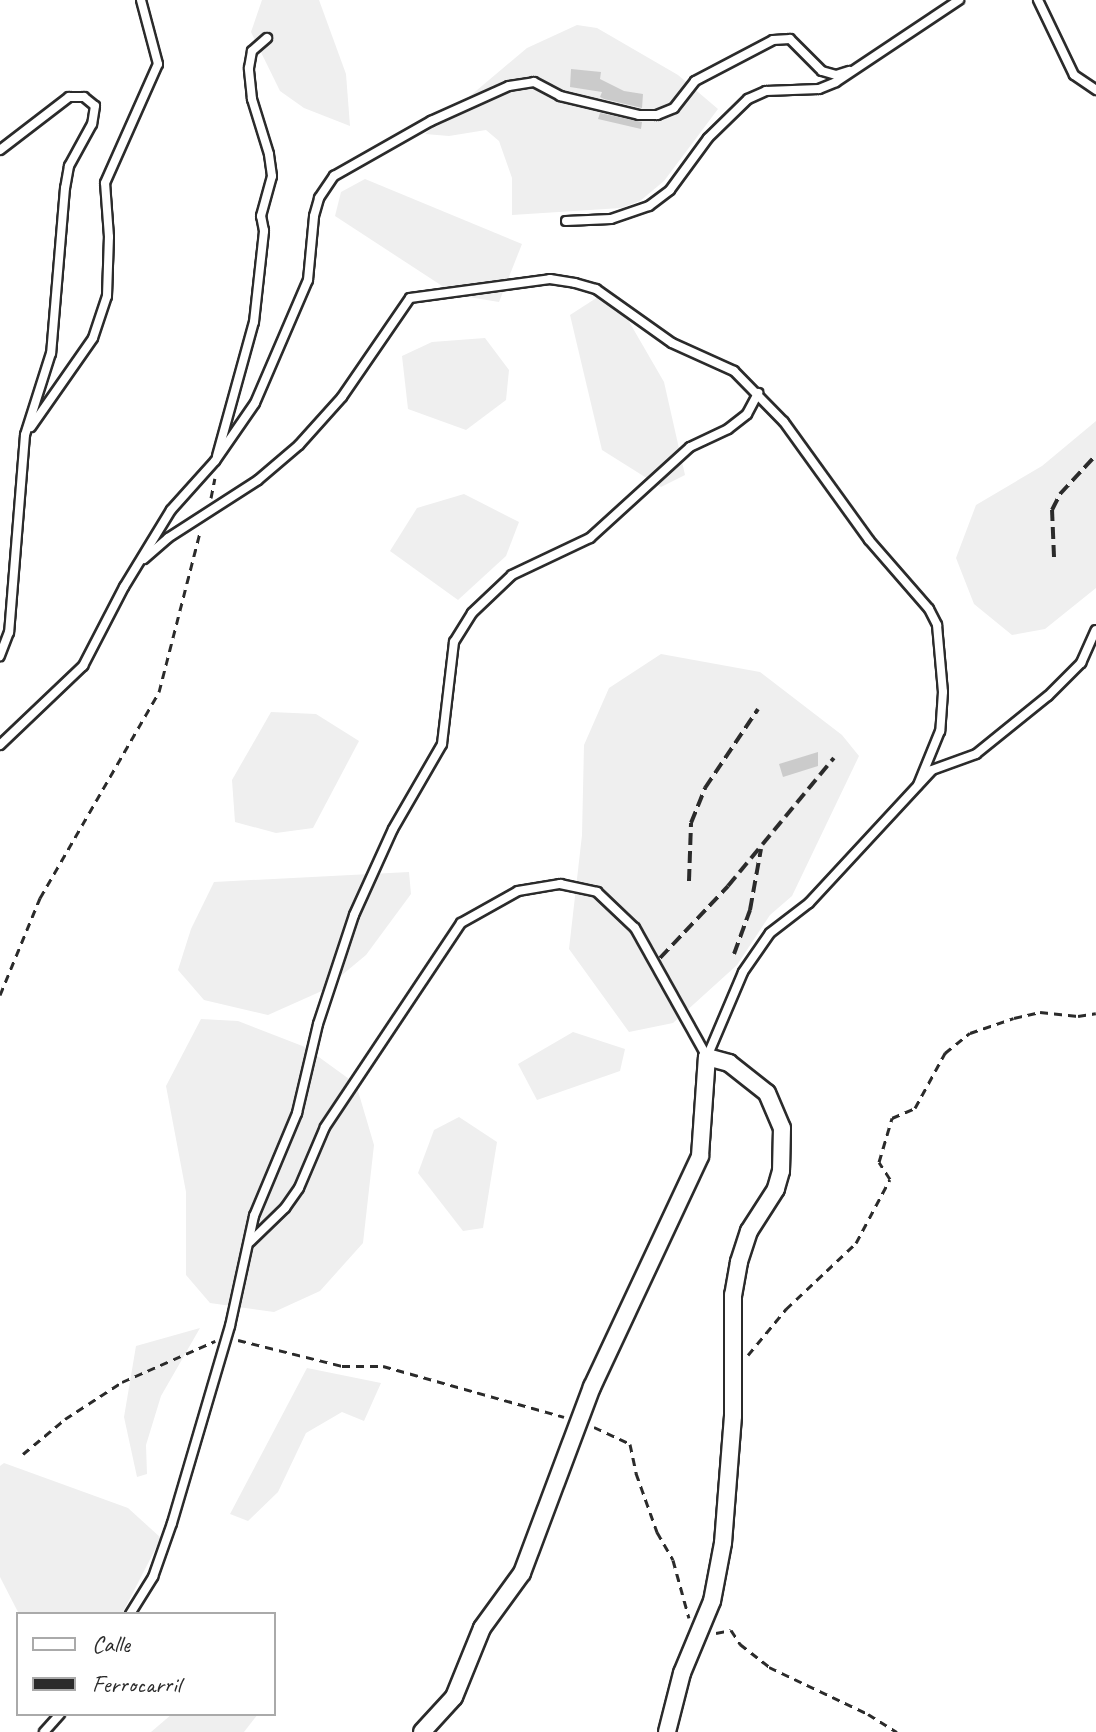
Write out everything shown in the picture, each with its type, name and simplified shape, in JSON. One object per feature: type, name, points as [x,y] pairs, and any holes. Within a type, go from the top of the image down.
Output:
[{"type":"street","points":[[422,1732],[454,1697],[482,1628],[522,1573],[582,1422],[592,1387],[700,1156],[707,1057],[729,1063],[767,1093],[782,1128],[781,1171],[776,1189],[749,1231],[739,1262],[733,1295],[733,1374],[723,1543],[712,1601],[682,1673],[667,1732]]},
{"type":"lane","points":[[25,435],[93,338],[107,296],[109,237],[105,183],[158,64],[141,0]]},
{"type":"lane","points":[[566,221],[611,219],[649,206],[670,190],[708,138],[748,99],[766,91],[819,89],[959,0]]},
{"type":"lane","points":[[1038,0],[1074,75],[1096,90]]},
{"type":"lane","points":[[215,461],[254,322],[264,231],[261,216],[272,176],[269,154],[252,99],[249,68],[252,51],[267,38]]},
{"type":"lane","points":[[0,745],[83,666],[136,566],[171,510],[215,461],[255,403],[297,313],[308,280],[319,198],[325,186],[344,169],[431,121],[509,86],[534,82],[569,98],[639,115],[657,115],[674,108],[695,81],[773,40],[790,39],[822,71],[836,75],[849,71]]},
{"type":"lane","points":[[0,150],[69,97],[84,97],[95,106],[92,124],[69,166],[51,353],[25,435],[9,632],[0,656]]},
{"type":"lane","points":[[136,566],[168,538],[258,480],[299,445],[342,397],[398,310],[410,298],[550,279],[575,283],[596,289],[672,343],[734,371],[758,393],[792,433],[869,540],[929,609],[937,625],[943,692],[940,731],[918,785]]},
{"type":"lane","points":[[131,1612],[153,1577],[172,1523],[226,1339],[254,1216],[297,1113],[318,1024],[354,915],[393,829],[442,744],[454,642],[472,613],[512,575],[590,538],[690,447],[728,429],[747,414],[758,393]]},
{"type":"lane","points":[[707,1057],[743,972],[770,933],[809,903],[932,770],[976,754],[1048,696],[1081,663],[1096,630]]},
{"type":"lane","points":[[250,1242],[285,1208],[299,1188],[325,1127],[461,923],[518,891],[560,884],[597,892],[635,928],[707,1057]]},
{"type":"lane","points":[[44,1732],[58,1716]]},
{"type":"path","points":[[0,995],[40,898],[159,692],[215,486],[215,461]]},
{"type":"path","points":[[733,1374],[786,1309],[856,1243],[890,1179],[879,1162],[892,1118],[915,1108],[945,1053],[970,1033],[1014,1018],[1040,1012],[1078,1016],[1096,1013]]},
{"type":"path","points":[[23,1454],[65,1419],[122,1382],[226,1339],[342,1366],[383,1366],[582,1422],[630,1444],[636,1473],[657,1532],[673,1560],[697,1637],[731,1630],[740,1644],[769,1667],[868,1714],[897,1732]]},
{"type":"shaded area","points":[[262,0],[319,0],[346,74],[350,126],[304,108],[280,91],[251,32]]},
{"type":"shaded area","points":[[577,25],[597,28],[678,75],[718,109],[664,181],[640,201],[621,208],[512,215],[512,178],[499,141],[486,130],[449,136],[425,134],[527,48]]},
{"type":"shaded area","points":[[365,179],[522,244],[499,302],[456,295],[335,216],[341,192]]},
{"type":"shaded area","points":[[601,295],[620,306],[664,382],[685,475],[661,487],[602,450],[570,315]]},
{"type":"shaded area","points":[[485,338],[509,370],[506,400],[466,430],[408,409],[402,356],[432,342]]},
{"type":"shaded area","points":[[1096,421],[1096,588],[1045,629],[1012,635],[974,604],[956,558],[976,505],[1042,466]]},
{"type":"shaded area","points":[[464,494],[519,522],[506,556],[458,600],[390,551],[417,508]]},
{"type":"shaded area","points":[[661,654],[760,672],[842,735],[859,756],[792,896],[770,915],[737,965],[673,1023],[629,1032],[569,949],[582,835],[584,745],[609,688]]},
{"type":"shaded area","points":[[271,712],[316,714],[359,741],[313,828],[276,833],[235,822],[232,780]]},
{"type":"shaded area","points":[[409,872],[411,894],[366,955],[324,990],[268,1015],[204,1000],[178,970],[191,929],[214,882]]},
{"type":"shaded area","points":[[201,1019],[238,1021],[305,1047],[356,1084],[374,1145],[363,1243],[320,1291],[274,1312],[210,1303],[186,1275],[186,1192],[166,1086]]},
{"type":"shaded area","points":[[573,1032],[625,1049],[620,1071],[537,1100],[518,1064]]},
{"type":"shaded area","points":[[459,1117],[497,1142],[483,1228],[463,1231],[418,1173],[434,1130]]},
{"type":"shaded area","points":[[200,1328],[161,1396],[146,1445],[147,1474],[137,1477],[124,1417],[136,1346]]},
{"type":"shaded area","points":[[307,1368],[381,1383],[364,1421],[342,1412],[306,1433],[278,1492],[248,1521],[230,1514]]},
{"type":"shaded area","points":[[4,1463],[128,1508],[161,1538],[123,1612],[18,1612],[0,1577],[0,1466]]},
{"type":"shaded area","points":[[170,1716],[256,1716],[244,1732],[151,1732]]},
{"type":"building","points":[[571,69],[601,72],[600,79],[624,91],[643,94],[642,108],[604,99],[600,97],[602,92],[570,87]]},
{"type":"building","points":[[600,113],[642,122],[641,129],[598,119]]},
{"type":"building","points":[[818,752],[818,766],[783,777],[779,764]]},
{"type":"railway","points":[[1054,557],[1052,510],[1060,494],[1096,455]]},
{"type":"railway","points":[[689,881],[691,823],[705,788],[758,709]]},
{"type":"railway","points":[[660,958],[728,886],[834,758]]},
{"type":"railway","points":[[734,954],[750,910],[761,849]]}]
